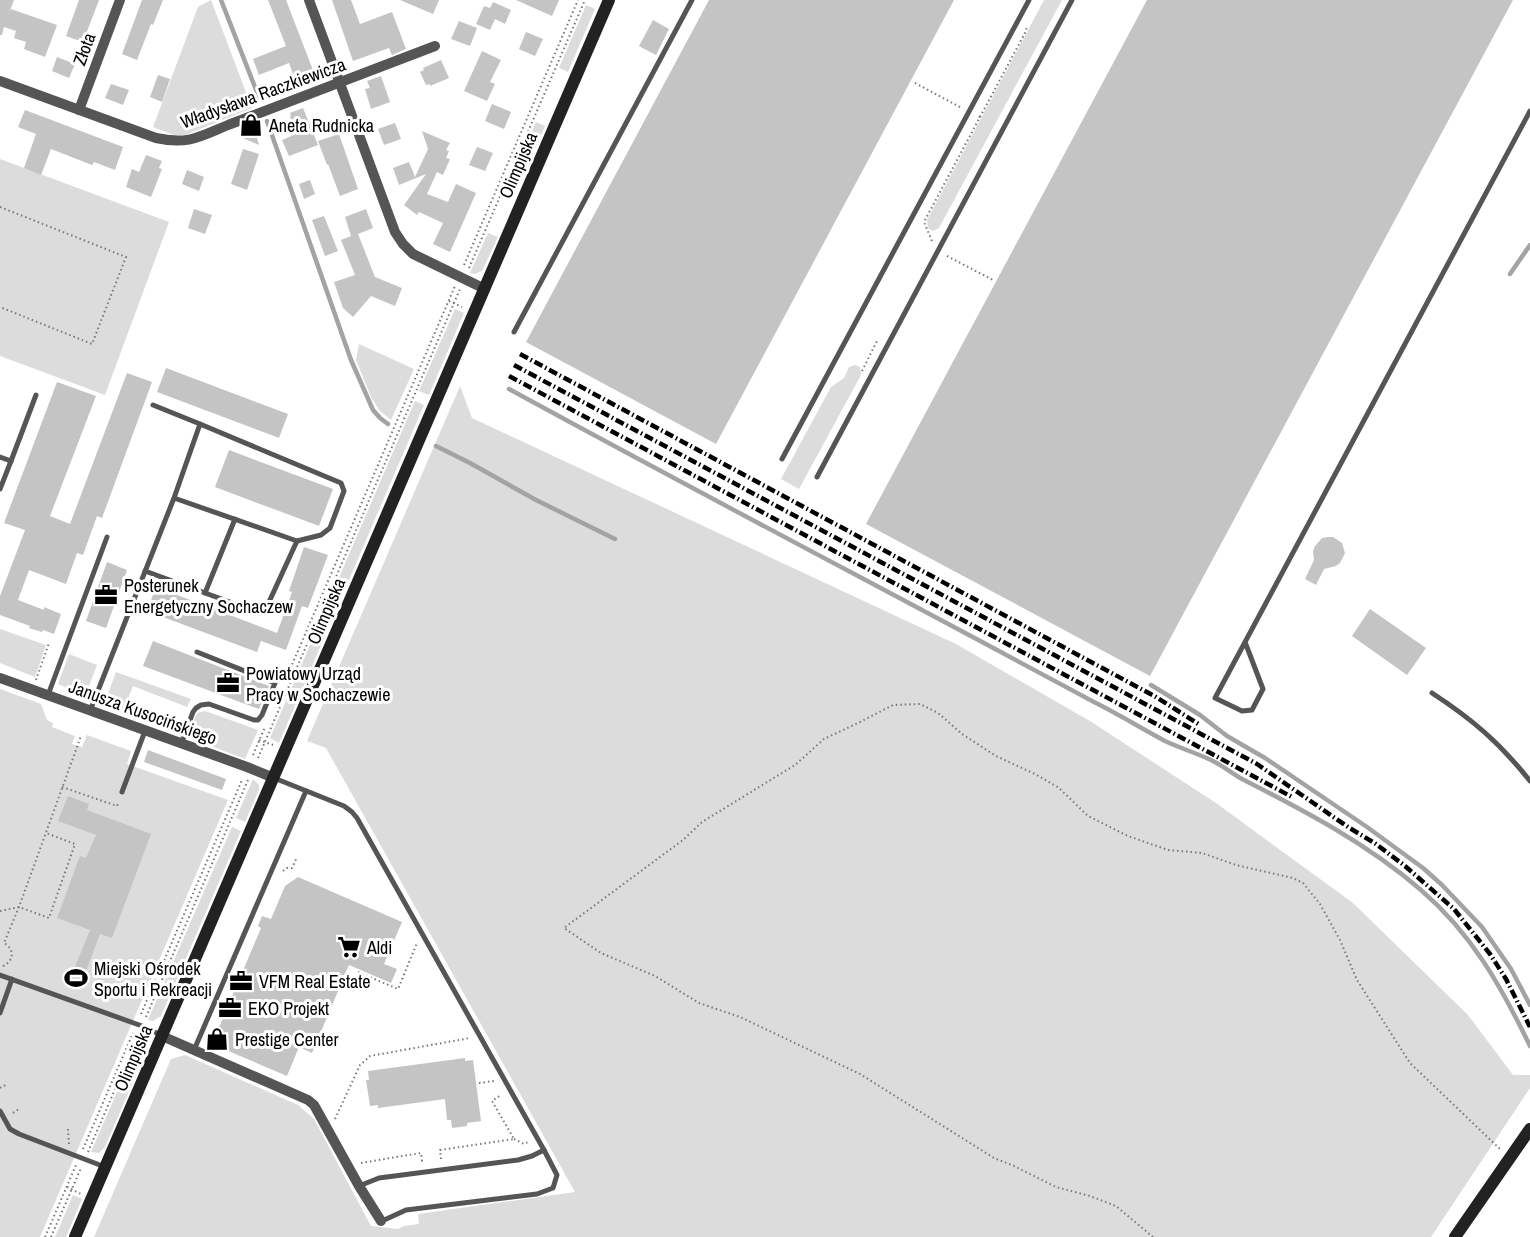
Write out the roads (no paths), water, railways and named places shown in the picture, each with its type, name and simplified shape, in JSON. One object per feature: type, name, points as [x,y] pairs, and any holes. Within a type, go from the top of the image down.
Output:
[{"type":"street","name":"Złota","points":[[79,110],[120,0]]},
{"type":"street","points":[[309,0],[395,232],[413,254],[485,289]]},
{"type":"street","name":"Olimpijska","points":[[75,1237],[609,0]]},
{"type":"street","name":"Władysława Raczkiewicza","points":[[0,81],[156,138],[183,142],[196,139],[232,123],[435,46]]},
{"type":"street","name":"Janusza Kusocińskiego","points":[[0,678],[274,778]]},
{"type":"street","points":[[162,1036],[308,1100],[314,1105],[381,1221]]},
{"type":"street","points":[[1455,1237],[1530,1128]]},
{"type":"lane","points":[[514,332],[692,0]]},
{"type":"lane","points":[[782,459],[1029,0]]},
{"type":"lane","points":[[817,477],[1072,0]]},
{"type":"lane","points":[[1245,642],[1263,688],[1252,710],[1242,711],[1215,698],[1245,642],[1530,111]]},
{"type":"lane","points":[[0,489],[36,395]]},
{"type":"lane","points":[[153,405],[341,483],[344,491],[330,528],[321,536],[297,541],[174,498]]},
{"type":"lane","points":[[90,711],[174,498],[200,424]]},
{"type":"lane","points":[[0,457],[11,461]]},
{"type":"lane","points":[[205,593],[235,519]]},
{"type":"lane","points":[[48,695],[107,537]]},
{"type":"lane","points":[[145,571],[260,613],[270,602],[297,541]]},
{"type":"lane","points":[[181,744],[196,708],[209,704],[258,720],[275,683],[197,652]]},
{"type":"lane","points":[[1432,693],[1490,736],[1515,761],[1530,781]]},
{"type":"lane","points":[[122,792],[145,731]]},
{"type":"lane","points":[[274,778],[344,806],[357,818],[557,1175],[553,1188],[537,1194],[406,1210],[381,1221]]},
{"type":"lane","points":[[194,1050],[306,791]]},
{"type":"lane","points":[[0,975],[139,1025],[162,1036]]},
{"type":"lane","points":[[0,1012],[12,980]]},
{"type":"lane","points":[[0,1111],[10,1129],[19,1134],[105,1167]]},
{"type":"lane","points":[[359,1186],[379,1178],[518,1160],[544,1150]]},
{"type":"waterway","points":[[221,0],[260,100]]},
{"type":"waterway","points":[[267,121],[351,360],[373,410],[388,424]]},
{"type":"waterway","points":[[1510,274],[1530,245]]},
{"type":"waterway","points":[[509,389],[1165,741],[1215,762],[1358,843],[1401,873],[1455,924],[1484,962],[1508,1002],[1530,1046]]},
{"type":"waterway","points":[[436,446],[536,500],[615,539]]},
{"type":"waterway","points":[[1151,685],[1200,715],[1227,736],[1265,758],[1423,868],[1482,927],[1511,969],[1530,1005]]},
{"type":"railway","points":[[520,354],[1156,697],[1200,725]]},
{"type":"railway","points":[[514,365],[1257,764],[1376,844],[1454,909],[1490,954],[1506,979],[1530,1027]]},
{"type":"railway","points":[[509,376],[1292,797]]},
{"type":"place","name":"Aneta Rudnicka","points":[[251,125]]},
{"type":"place","name":"Posterunek Energetyczny Sochaczew","points":[[106,595]]},
{"type":"place","name":"Powiatowy Urząd Pracy w Sochaczewie","points":[[228,683]]},
{"type":"place","name":"Aldi","points":[[349,947]]},
{"type":"place","name":"Miejski Ośrodek Sportu i Rekreacji","points":[[76,978]]},
{"type":"place","name":"VFM Real Estate","points":[[241,981]]},
{"type":"place","name":"EKO Projekt","points":[[230,1008]]},
{"type":"place","name":"Prestige Center","points":[[217,1039]]}]
